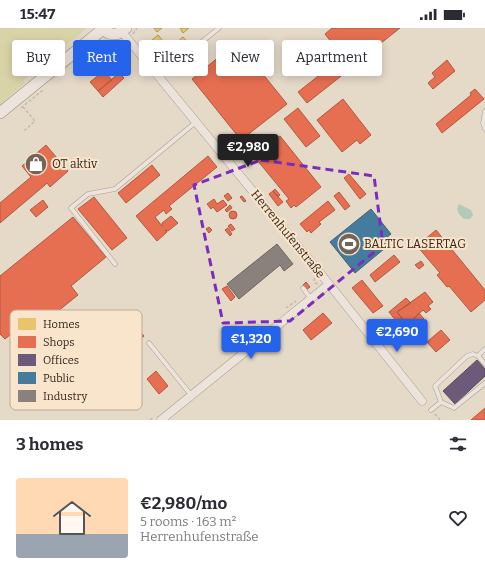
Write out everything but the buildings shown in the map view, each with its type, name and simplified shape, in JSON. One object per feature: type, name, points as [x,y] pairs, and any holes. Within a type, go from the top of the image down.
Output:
[{"type":"main road","points":[[0,114],[103,28],[112,34],[128,31]]},
{"type":"street","name":"Herrenhufenstraße","points":[[128,31],[139,47]]},
{"type":"street","name":"Herrenhufenstraße","points":[[159,76],[330,284],[422,401]]},
{"type":"street","points":[[161,420],[330,284]]},
{"type":"lane","points":[[204,40],[219,28]]},
{"type":"lane","points":[[485,111],[483,123],[485,129]]},
{"type":"lane","points":[[115,264],[71,208],[88,194],[115,189],[197,122]]},
{"type":"lane","points":[[303,288],[311,299]]},
{"type":"lane","points":[[149,343],[191,396]]},
{"type":"lane","points":[[478,356],[485,349]]},
{"type":"lane","points":[[485,364],[478,356],[473,354],[467,356],[435,386],[441,402],[454,408],[485,383]]},
{"type":"lane","points":[[431,410],[441,402]]},
{"type":"path","points":[[128,31],[137,28]]},
{"type":"path","points":[[32,100],[46,88]]},
{"type":"path","points":[[24,107],[35,121],[24,131]]},
{"type":"highlighted area","points":[[261,160],[374,176],[383,245],[290,321],[223,323],[194,185]]},
{"type":"shaded area","points":[[0,28],[87,28],[65,46],[65,40],[12,40],[12,76],[28,76],[23,80],[25,83],[0,105]]},
{"type":"shaded area","points":[[109,37],[118,40],[105,40],[103,38]]},
{"type":"shaded area","points":[[73,60],[73,63],[65,70],[65,67]]},
{"type":"shaded area","points":[[459,204],[471,210],[473,215],[470,219],[464,219],[459,214],[457,209]]},
{"type":"place","name":"OT aktiv","points":[[36,164]]},
{"type":"place","name":"BALTIC LASERTAG","points":[[349,244]]}]
